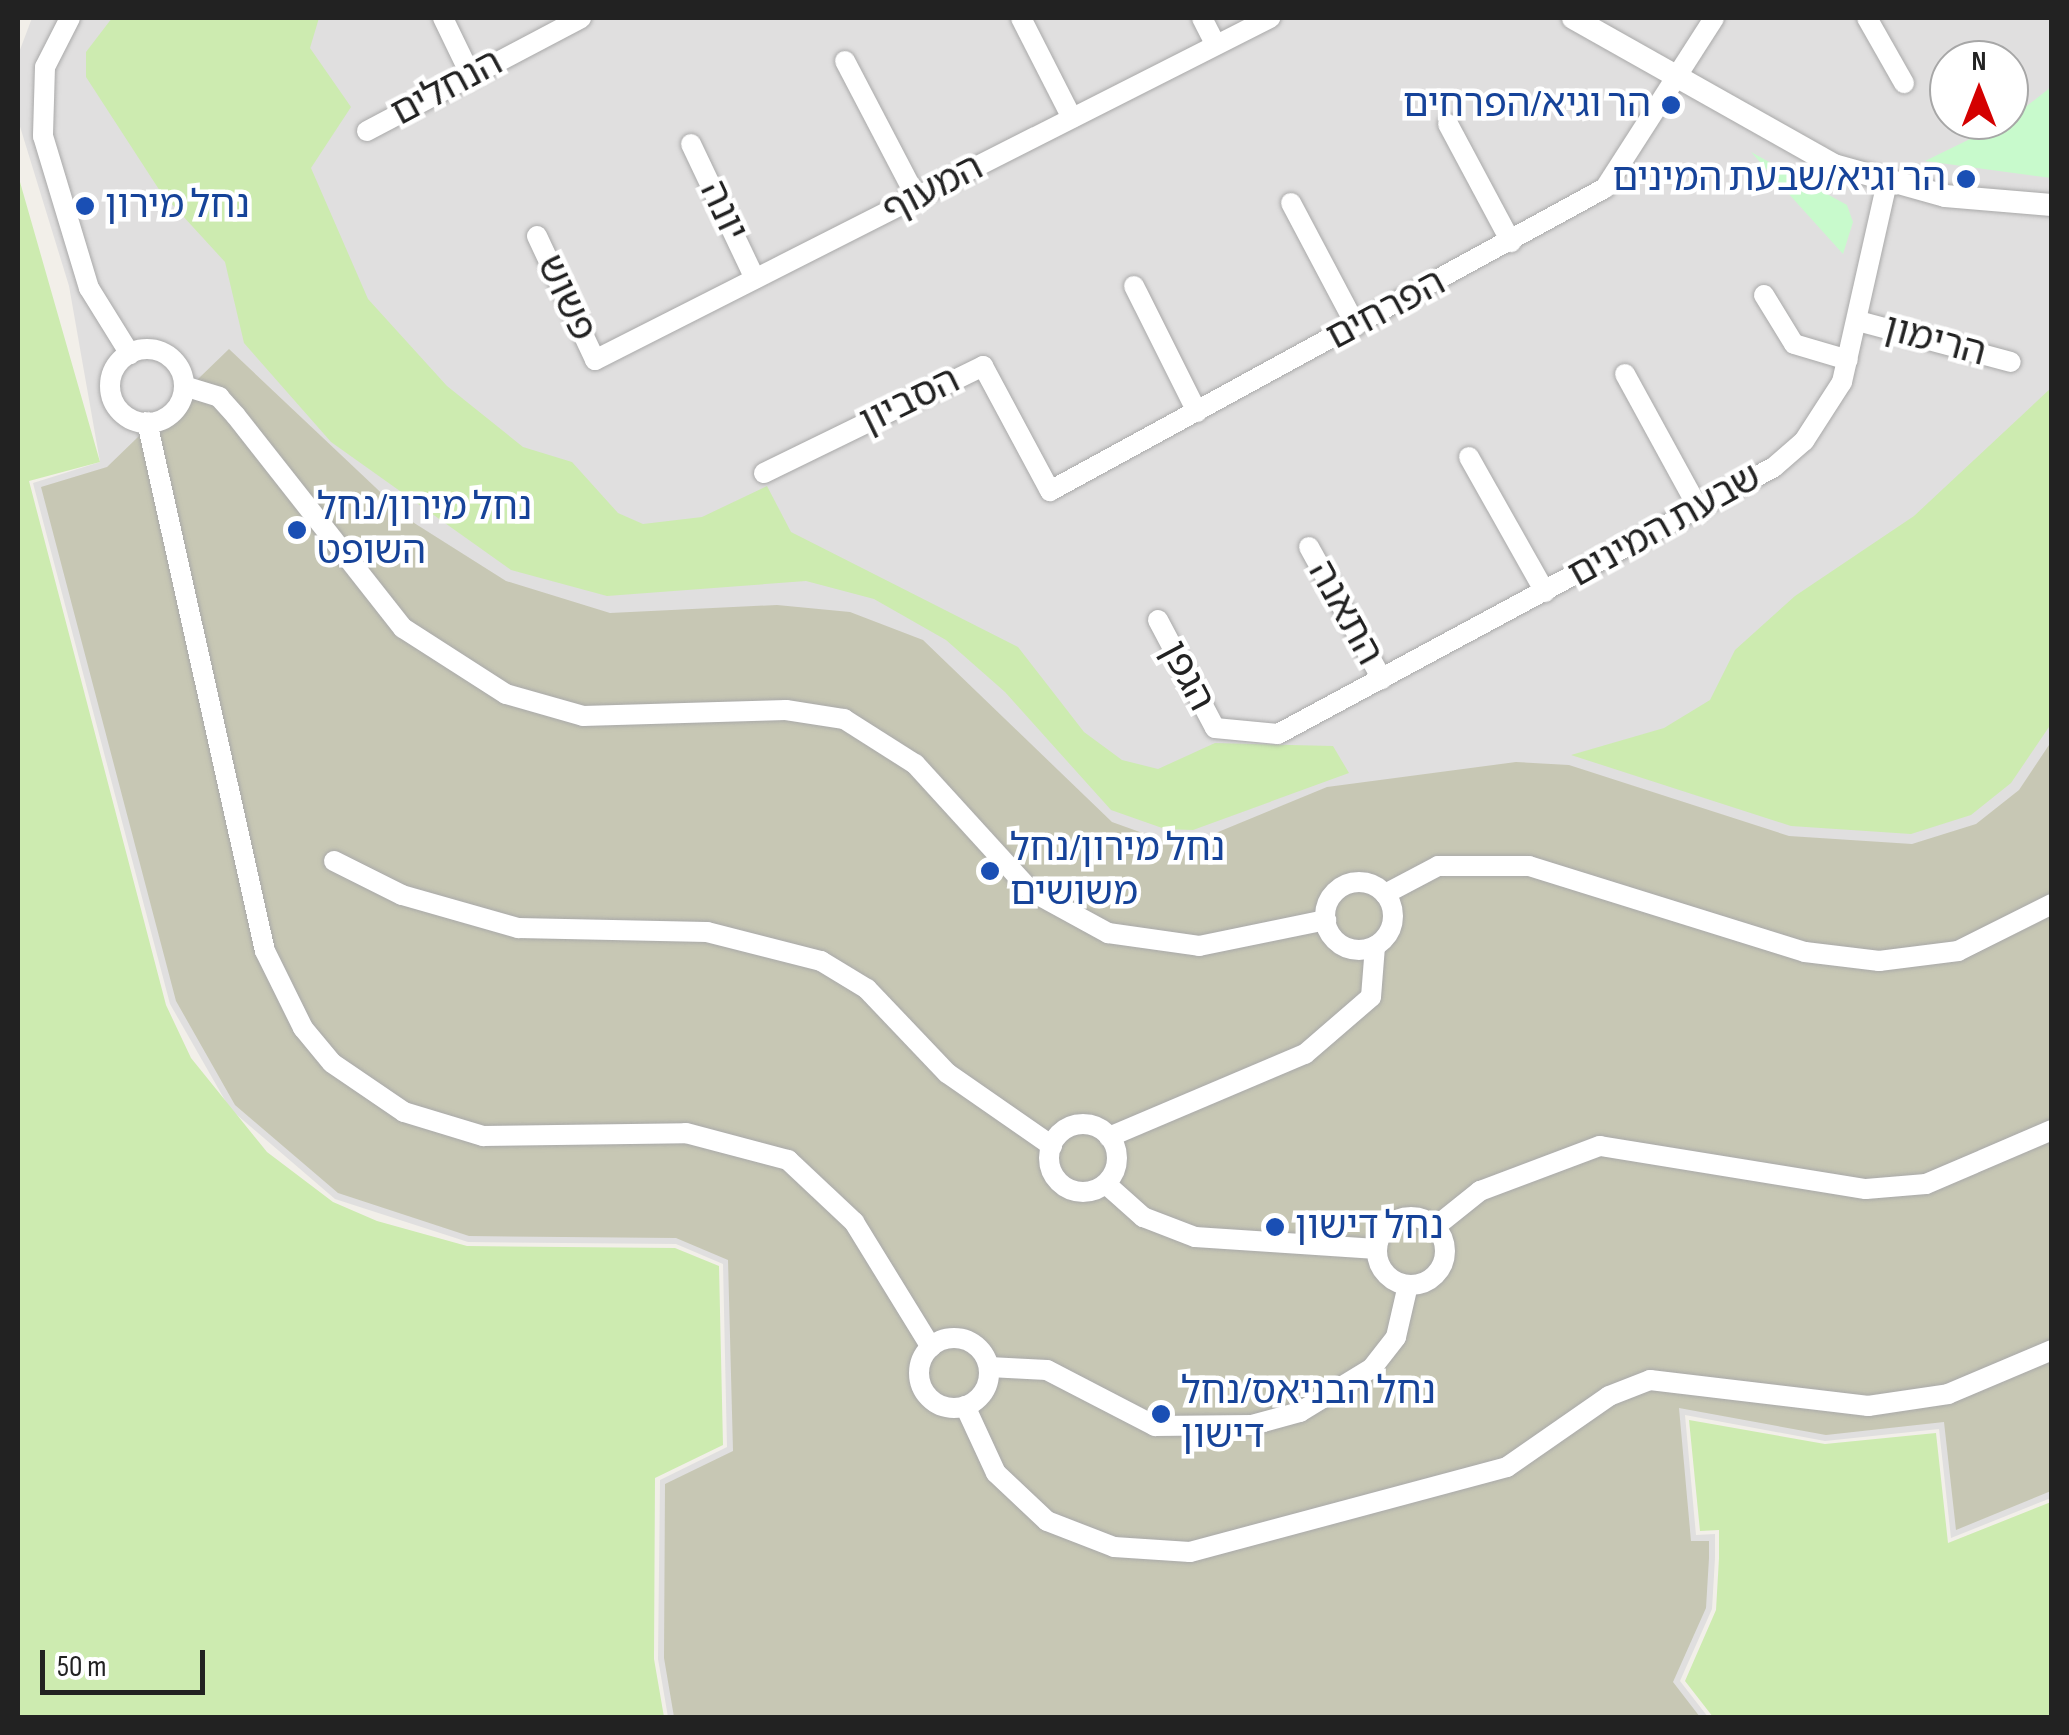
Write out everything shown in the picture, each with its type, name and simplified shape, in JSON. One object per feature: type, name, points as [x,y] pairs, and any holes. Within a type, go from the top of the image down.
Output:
[{"type":"street","points":[[70,18],[44,67],[43,136],[88,288],[130,354]]},
{"type":"street","points":[[443,18],[472,76]]},
{"type":"street","name":"הנחלים","points":[[367,131],[581,18]]},
{"type":"street","points":[[1022,18],[1072,118]]},
{"type":"street","points":[[1202,18],[1216,45]]},
{"type":"street","name":"המעוף","points":[[596,360],[1270,18]]},
{"type":"street","points":[[1573,18],[1785,142],[1888,183],[2052,204]]},
{"type":"street","name":"הפרחים","points":[[1050,491],[1605,188],[1679,80],[1714,18]]},
{"type":"street","points":[[1867,18],[1904,83]]},
{"type":"street","points":[[845,61],[916,197]]},
{"type":"street","points":[[1448,124],[1512,242]]},
{"type":"street","name":"יונה","points":[[692,144],[755,278]]},
{"type":"street","name":"שבעת המינים","points":[[1278,734],[1699,509],[1804,440],[1848,360],[1888,183]]},
{"type":"street","points":[[1292,203],[1356,326]]},
{"type":"street","name":"פשוש","points":[[538,236],[596,360]]},
{"type":"street","points":[[1134,286],[1197,412]]},
{"type":"street","name":"הרימון","points":[[1764,295],[1794,344],[1848,360]]},
{"type":"street","name":"הרימון","points":[[1858,321],[2011,362]]},
{"type":"street","points":[[184,386],[174,411],[148,422],[127,417],[111,398],[114,368],[130,354],[168,355],[184,386],[219,397],[236,416],[403,628],[506,694],[583,716],[786,710],[844,719],[915,764],[1031,892],[1108,933],[1200,946],[1326,920],[1346,885],[1385,894],[1438,866],[1529,866],[1806,952],[1879,961],[1958,950],[2052,904]]},
{"type":"street","name":"הסביון","points":[[764,473],[983,366],[1050,491]]},
{"type":"street","points":[[1625,374],[1699,509]]},
{"type":"street","points":[[148,422],[266,950],[303,1028],[332,1063],[404,1112],[483,1136],[686,1133],[788,1160],[854,1222],[931,1347]]},
{"type":"street","points":[[1469,457],[1544,592]]},
{"type":"street","name":"התאנה","points":[[1308,547],[1382,679]]},
{"type":"street","name":"הגפן","points":[[1158,620],[1215,728],[1278,734]]},
{"type":"street","points":[[334,861],[402,895],[518,928],[707,932],[820,960],[868,989],[947,1072],[1052,1146]]},
{"type":"street","points":[[1377,1248],[1195,1237],[1143,1217],[1106,1184],[1068,1189],[1050,1165],[1052,1146],[1083,1124],[1109,1136],[1306,1054],[1371,997],[1375,946],[1394,918],[1385,894]]},
{"type":"street","points":[[1326,920],[1348,948],[1375,946]]},
{"type":"street","points":[[1435,1227],[1480,1191],[1600,1146],[1866,1190],[1926,1184],[2052,1130]]},
{"type":"street","points":[[1106,1184],[1117,1162],[1109,1136]]},
{"type":"street","points":[[1416,1217],[1435,1227],[1443,1263],[1431,1279],[1408,1285],[1383,1272],[1377,1248],[1394,1221],[1416,1217]]},
{"type":"street","points":[[988,1367],[1047,1370],[1154,1426],[1252,1425],[1300,1412],[1372,1368],[1396,1337],[1408,1285]]},
{"type":"street","points":[[969,1341],[988,1367],[986,1390],[965,1406],[946,1407],[924,1392],[920,1366],[931,1347],[969,1341]]},
{"type":"street","points":[[965,1406],[996,1474],[1047,1520],[1114,1547],[1190,1552],[1519,1462],[1609,1396],[1650,1380],[1868,1406],[1948,1394],[2052,1350]]},
{"type":"shaded area","points":[[32,18],[2051,18],[2051,1498],[1951,1538],[1939,1429],[1825,1441],[1685,1415],[1696,1535],[1715,1534],[1715,1558],[1712,1609],[1680,1681],[1708,1717],[668,1717],[658,1659],[660,1480],[727,1447],[723,1264],[676,1244],[468,1242],[335,1199],[230,1109],[170,1004],[33,483],[100,462],[69,286],[18,120],[18,55]]},
{"type":"shaded area","points":[[229,349],[411,521],[506,581],[610,613],[777,605],[850,612],[923,640],[1112,822],[1162,840],[1206,837],[1327,787],[1516,762],[1569,765],[1789,836],[1912,844],[1976,824],[2019,790],[2051,742],[2051,1491],[1956,1530],[1944,1422],[1826,1435],[1679,1408],[1691,1541],[1709,1541],[1709,1558],[1706,1608],[1673,1682],[1700,1717],[674,1717],[664,1658],[665,1484],[733,1451],[728,1260],[676,1238],[469,1236],[338,1193],[235,1105],[176,1001],[41,487],[107,467]]},
{"type":"green space","points":[[112,18],[319,18],[310,48],[351,107],[311,168],[368,299],[447,386],[523,447],[572,462],[618,513],[643,524],[702,517],[767,486],[791,532],[1018,647],[1084,732],[1122,760],[1158,769],[1215,743],[1333,746],[1349,773],[1193,830],[1165,829],[1111,810],[1005,692],[946,640],[874,599],[806,581],[607,596],[511,570],[331,442],[244,343],[225,262],[160,191],[86,77],[86,52]]},
{"type":"green space","points":[[2051,87],[2051,178],[1925,161],[1968,140],[2029,140],[2029,104]]},
{"type":"green space","points":[[1751,152],[1847,205],[1853,222],[1843,254]]},
{"type":"green space","points":[[18,175],[100,462],[29,481],[166,1005],[191,1058],[267,1152],[333,1202],[377,1221],[467,1246],[675,1248],[719,1266],[723,1445],[655,1478],[654,1659],[664,1717],[18,1717]]},
{"type":"green space","points":[[2051,388],[2051,724],[2011,783],[1971,815],[1911,834],[1791,826],[1571,755],[1664,728],[1710,700],[1735,650],[1795,596],[1914,516]]},
{"type":"green space","points":[[1689,1420],[1825,1444],[1936,1433],[1948,1543],[2051,1502],[2051,1717],[1713,1717],[1685,1681],[1716,1610],[1719,1558],[1719,1530],[1700,1531]]},
{"type":"place","name":"הר וגיא/הפרחים","points":[[1671,105]]},
{"type":"place","name":"הר וגיא/שבעת המינים","points":[[1966,179]]},
{"type":"place","name":"נחל מירון","points":[[85,206]]},
{"type":"place","name":"נחל מירון/נחל השופט","points":[[297,530]]},
{"type":"place","name":"נחל מירון/נחל משושים","points":[[990,871]]},
{"type":"place","name":"נחל דישון","points":[[1275,1227]]},
{"type":"place","name":"נחל הבניאס/נחל דישון","points":[[1161,1414]]}]
